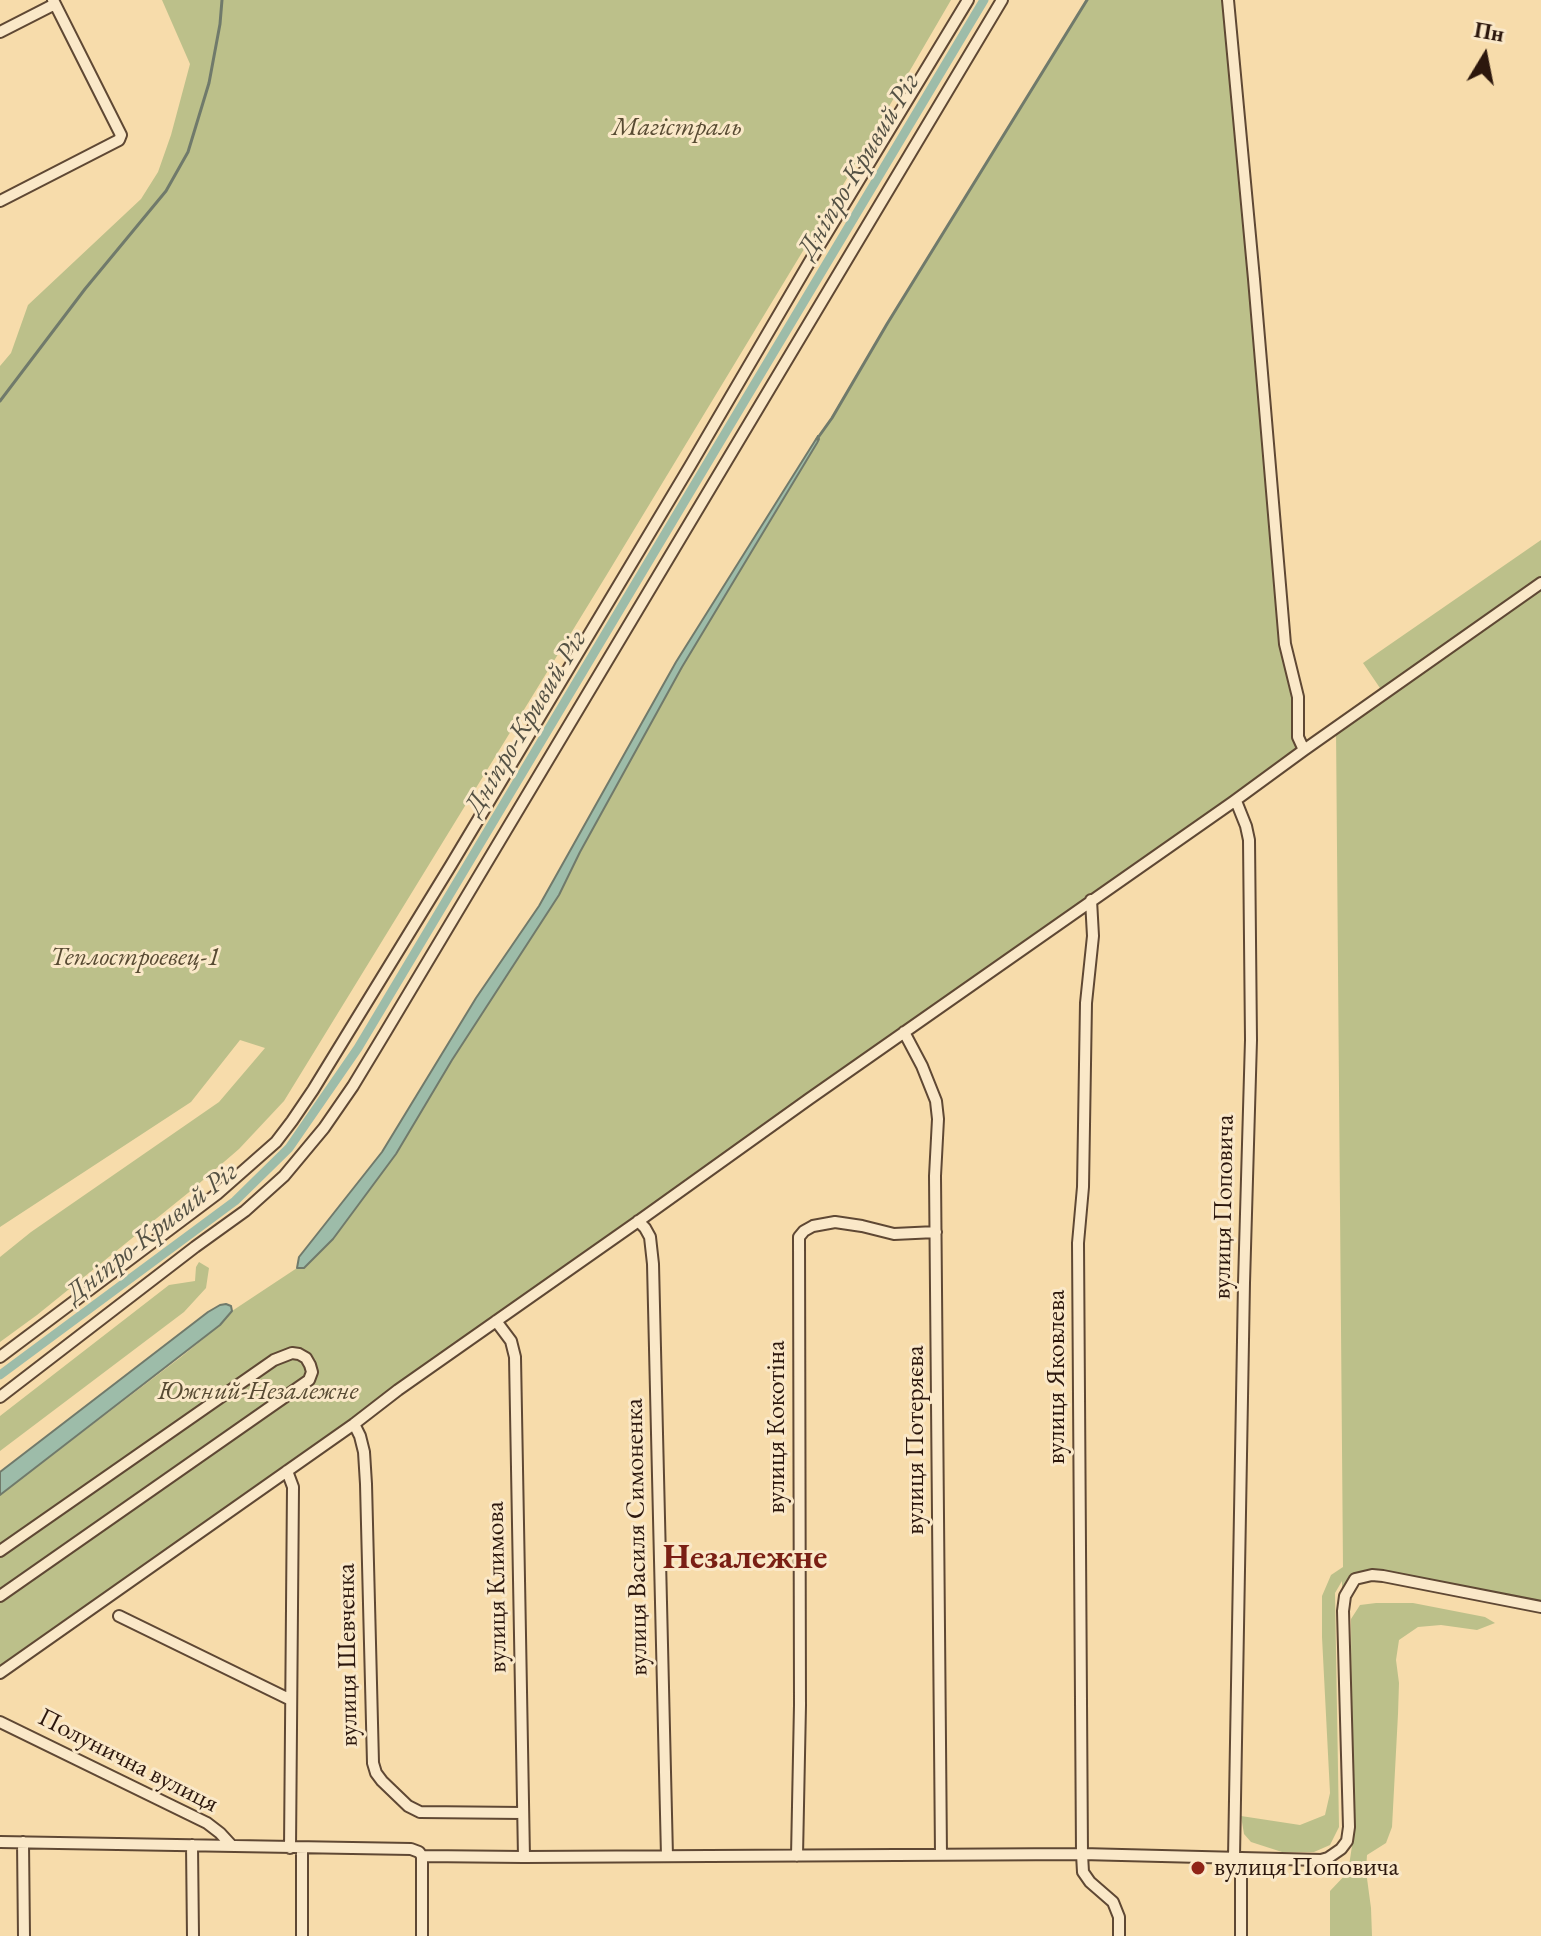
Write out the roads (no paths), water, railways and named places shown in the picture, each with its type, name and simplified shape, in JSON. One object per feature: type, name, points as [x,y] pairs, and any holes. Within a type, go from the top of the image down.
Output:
[{"type":"street","points":[[0,1357],[217,1194],[276,1142],[292,1121],[451,865],[968,0]]},
{"type":"street","points":[[0,1397],[245,1211],[284,1176],[324,1128],[393,1020],[1002,0]]},
{"type":"street","points":[[1228,0],[1285,644],[1298,697],[1298,737],[1304,750]]},
{"type":"street","points":[[0,32],[54,2],[121,135],[119,140],[0,201]]},
{"type":"street","points":[[0,1673],[1541,583]]},
{"type":"street","name":"вулиця Поповича","points":[[1236,801],[1249,840],[1251,1040],[1244,1283],[1237,1858],[1241,1936]]},
{"type":"street","name":"вулиця Яковлева","points":[[1082,1854],[1078,1243],[1083,1187],[1086,1003],[1093,936],[1091,900]]},
{"type":"street","name":"вулиця Потеряєва","points":[[904,1032],[936,1101],[938,1119],[936,1232],[941,1855]]},
{"type":"street","name":"вулиця Василя Симоненка","points":[[638,1221],[650,1237],[653,1264],[667,1856]]},
{"type":"street","name":"вулиця Кокотіна","points":[[797,1856],[800,1705],[799,1237],[813,1226],[835,1222],[894,1234],[936,1232]]},
{"type":"street","name":"вулиця Климова","points":[[496,1321],[511,1341],[515,1357],[524,1857]]},
{"type":"street","points":[[0,1551],[274,1360],[292,1353],[306,1358],[312,1372],[309,1380],[0,1596]]},
{"type":"street","name":"вулиця Шевченка","points":[[354,1424],[364,1452],[373,1763],[376,1773],[408,1806],[420,1812],[523,1813]]},
{"type":"street","points":[[287,1471],[293,1487],[290,1848]]},
{"type":"street","points":[[422,1856],[1082,1854],[1321,1860],[1338,1852],[1347,1841],[1350,1813],[1343,1611],[1345,1596],[1355,1579],[1383,1576],[1541,1607]]},
{"type":"street","points":[[119,1616],[291,1700]]},
{"type":"street","name":"Полунична вулиця","points":[[0,1722],[207,1823],[232,1846]]},
{"type":"street","points":[[0,1842],[411,1849],[422,1856],[422,1936]]},
{"type":"street","points":[[23,1842],[24,1936]]},
{"type":"street","points":[[192,1845],[193,1936]]},
{"type":"street","points":[[302,1848],[302,1936]]},
{"type":"street","points":[[1082,1854],[1083,1872],[1113,1902],[1119,1917],[1119,1936]]},
{"type":"waterway","points":[[0,401],[85,289],[166,191],[188,152],[209,83],[222,0]]},
{"type":"waterway","name":"Дніпро-Кривий Ріг","points":[[0,1375],[235,1201],[289,1148],[358,1048],[984,0]]},
{"type":"waterway","points":[[817,439],[1087,0]]},
{"type":"place","name":"вулиця Поповича","points":[[1198,1868]]},
{"type":"district","name":"Незалежне","points":[[745,1559]]},
{"type":"park label","name":"Магістраль","points":[[677,128]]},
{"type":"park label","name":"Теплостроевец-1","points":[[135,958]]},
{"type":"park label","name":"Южний-Незалежне","points":[[258,1392]]}]
